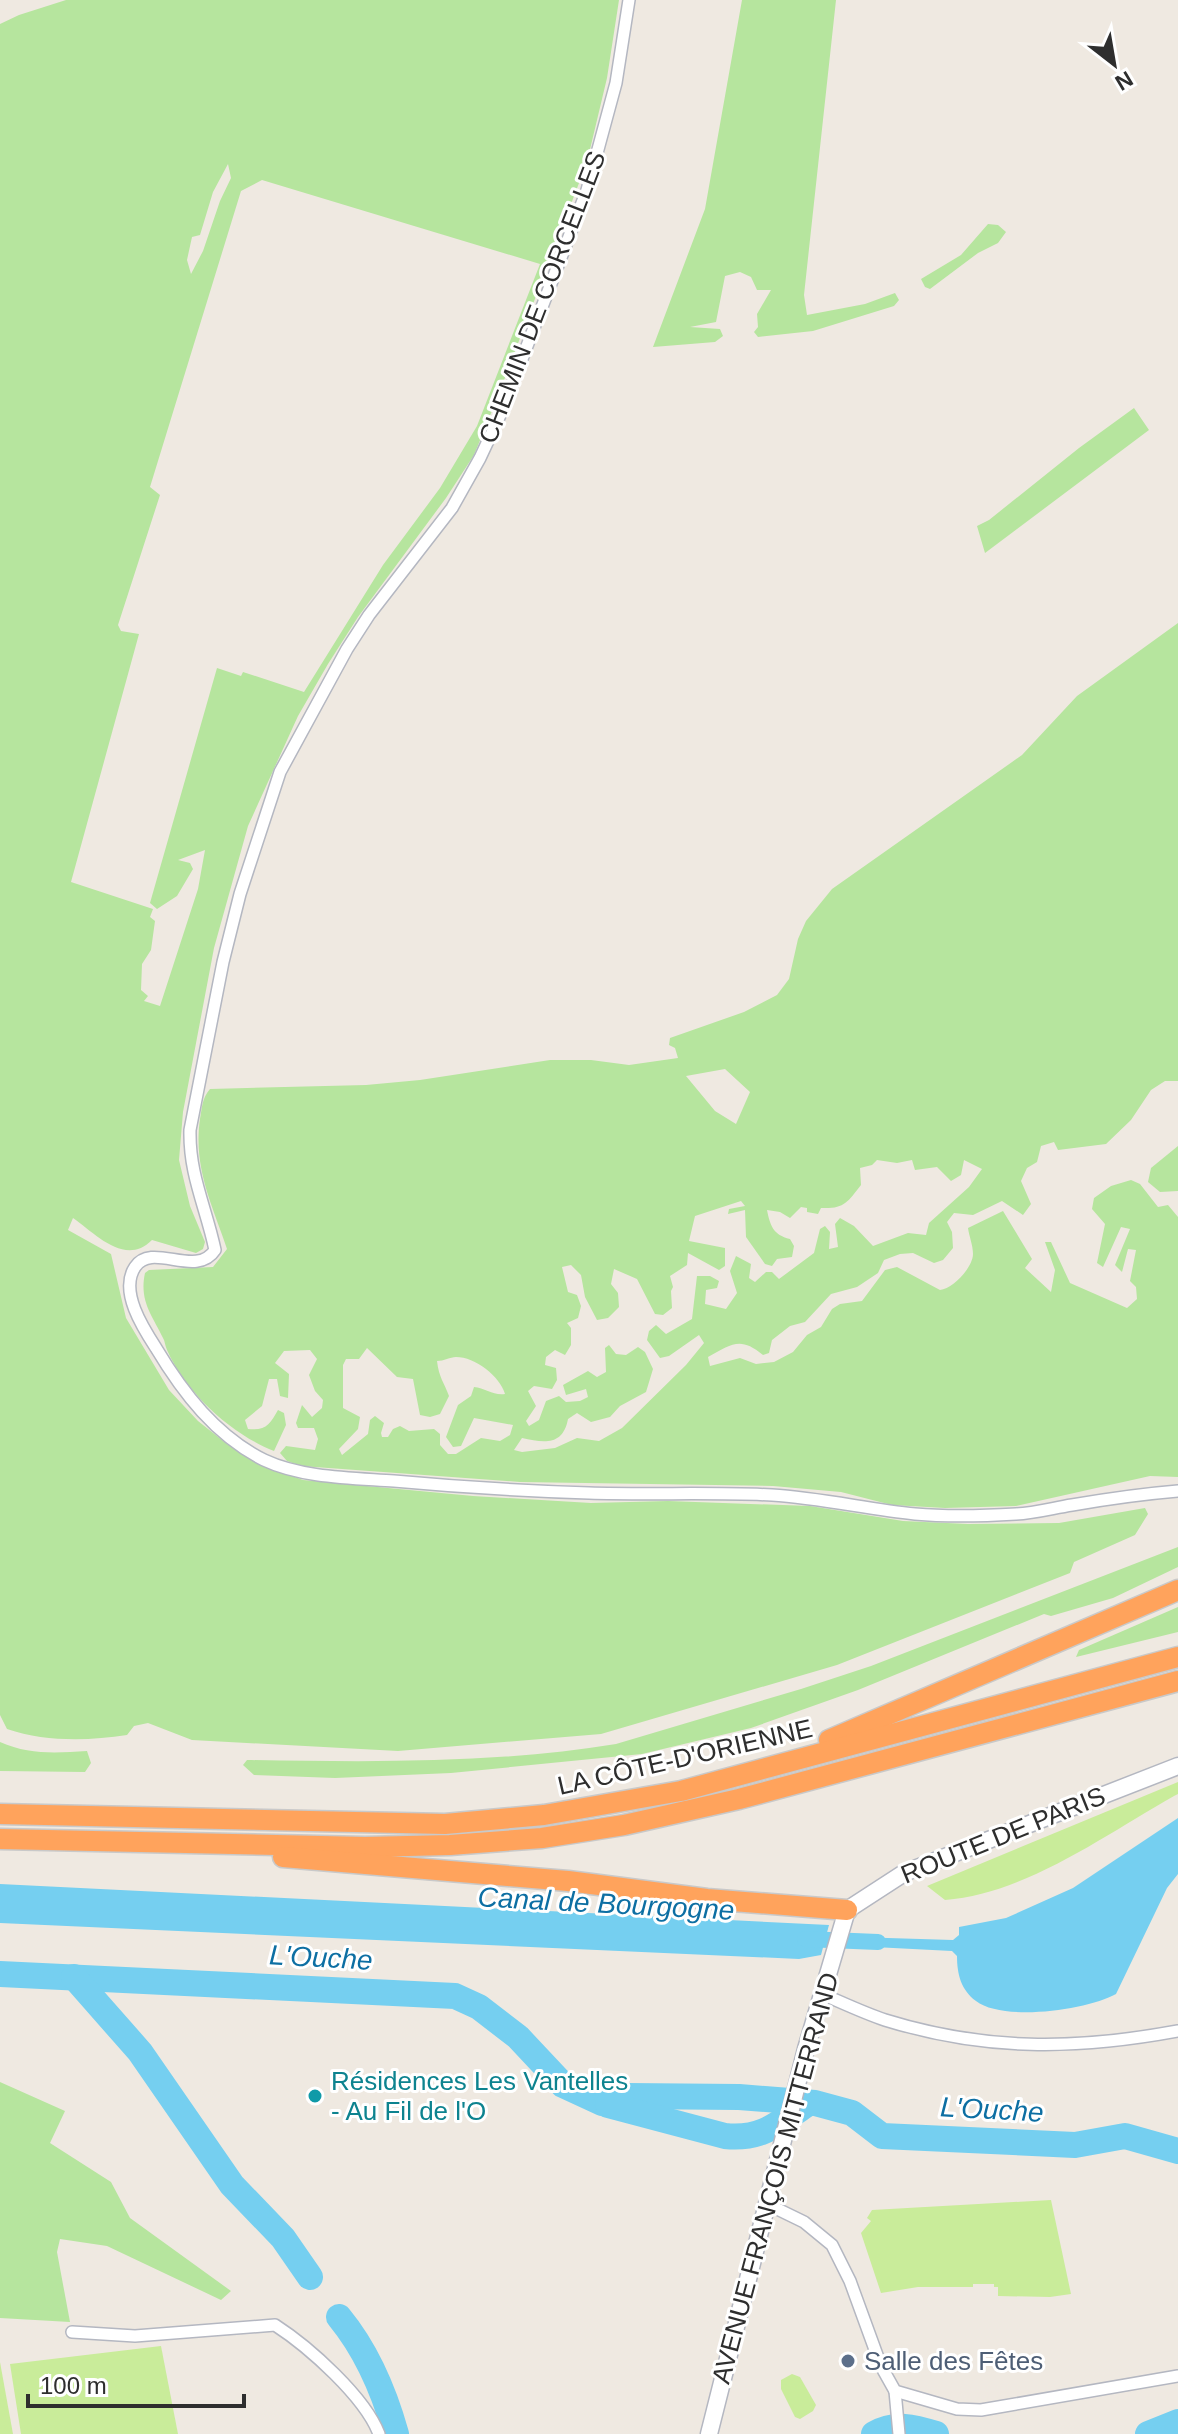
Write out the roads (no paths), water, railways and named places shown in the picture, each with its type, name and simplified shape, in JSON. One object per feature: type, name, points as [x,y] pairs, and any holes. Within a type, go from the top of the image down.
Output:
[{"type":"highway","points":[[742,1775],[889,1716],[1178,1590]]},
{"type":"highway","name":"LA CÔTE-D'ORIENNE","points":[[0,1814],[445,1824],[544,1815],[613,1805],[742,1775],[1178,1657]]},
{"type":"highway","name":"LA CÔTE-D'ORIENNE","points":[[0,1839],[365,1847],[542,1838],[624,1825],[739,1799],[1178,1681]]},
{"type":"highway","points":[[148,1842],[367,1866],[568,1881],[845,1916]]},
{"type":"main road","name":"ROUTE DE PARIS","points":[[845,1916],[904,1873],[1178,1766]]},
{"type":"main road","name":"AVENUE FRANÇOIS MITTERRAND","points":[[709,2434],[797,2085],[845,1916]]},
{"type":"street","name":"CHEMIN DE CORCELLES","points":[[629,0],[616,83],[587,190],[502,411],[452,508],[369,615],[280,772],[259,833],[223,962],[190,1130],[197,1191],[215,1250],[209,1258],[200,1261],[150,1258],[135,1266],[130,1278],[130,1293],[140,1321],[188,1397],[230,1438],[265,1460],[300,1471],[437,1485],[590,1493],[773,1495],[840,1501],[915,1514],[954,1515],[1020,1514],[1178,1491]]},
{"type":"street","points":[[822,1994],[883,2019],[955,2038],[1072,2045],[1178,2031]]},
{"type":"street","points":[[767,2204],[804,2222],[832,2245],[850,2281],[881,2366],[895,2391],[899,2434]]},
{"type":"street","points":[[72,2332],[168,2335],[275,2325],[356,2394],[379,2434]]},
{"type":"street","points":[[895,2391],[957,2409],[981,2410],[1178,2376]]},
{"type":"water","points":[[1178,1818],[1178,1874],[1167,1888],[1116,1994],[1103,2000],[1067,2009],[1005,2011],[971,1997],[961,1981],[957,1956],[952,1951],[854,1946],[856,1941],[853,1937],[953,1940],[959,1935],[959,1927],[1006,1918],[1073,1888]]},
{"type":"water","points":[[0,1884],[829,1925],[821,1955],[799,1959],[0,1923]]},
{"type":"waterway","name":"Canal de Bourgogne","points":[[805,1939],[878,1942]]},
{"type":"waterway","name":"L'Ouche","points":[[0,1974],[455,1996],[479,2007],[518,2037],[563,2085],[602,2103],[627,2096],[739,2097],[815,2103],[852,2113],[882,2136],[1075,2145],[1125,2136],[1178,2151]]},
{"type":"waterway","points":[[74,1977],[140,2052],[232,2185],[283,2238],[310,2277]]},
{"type":"waterway","name":"L'Ouche","points":[[608,2105],[738,2137],[769,2129],[807,2104]]},
{"type":"waterway","points":[[339,2317],[374,2372],[396,2434]]},
{"type":"waterway","points":[[1148,2434],[1178,2422]]},
{"type":"waterway","points":[[874,2434],[889,2428],[905,2427],[936,2434]]},
{"type":"place","name":"Résidences Les Vantelles - Au Fil de l'O","points":[[315,2096]]},
{"type":"place","name":"Salle des Fêtes","points":[[848,2361]]}]
